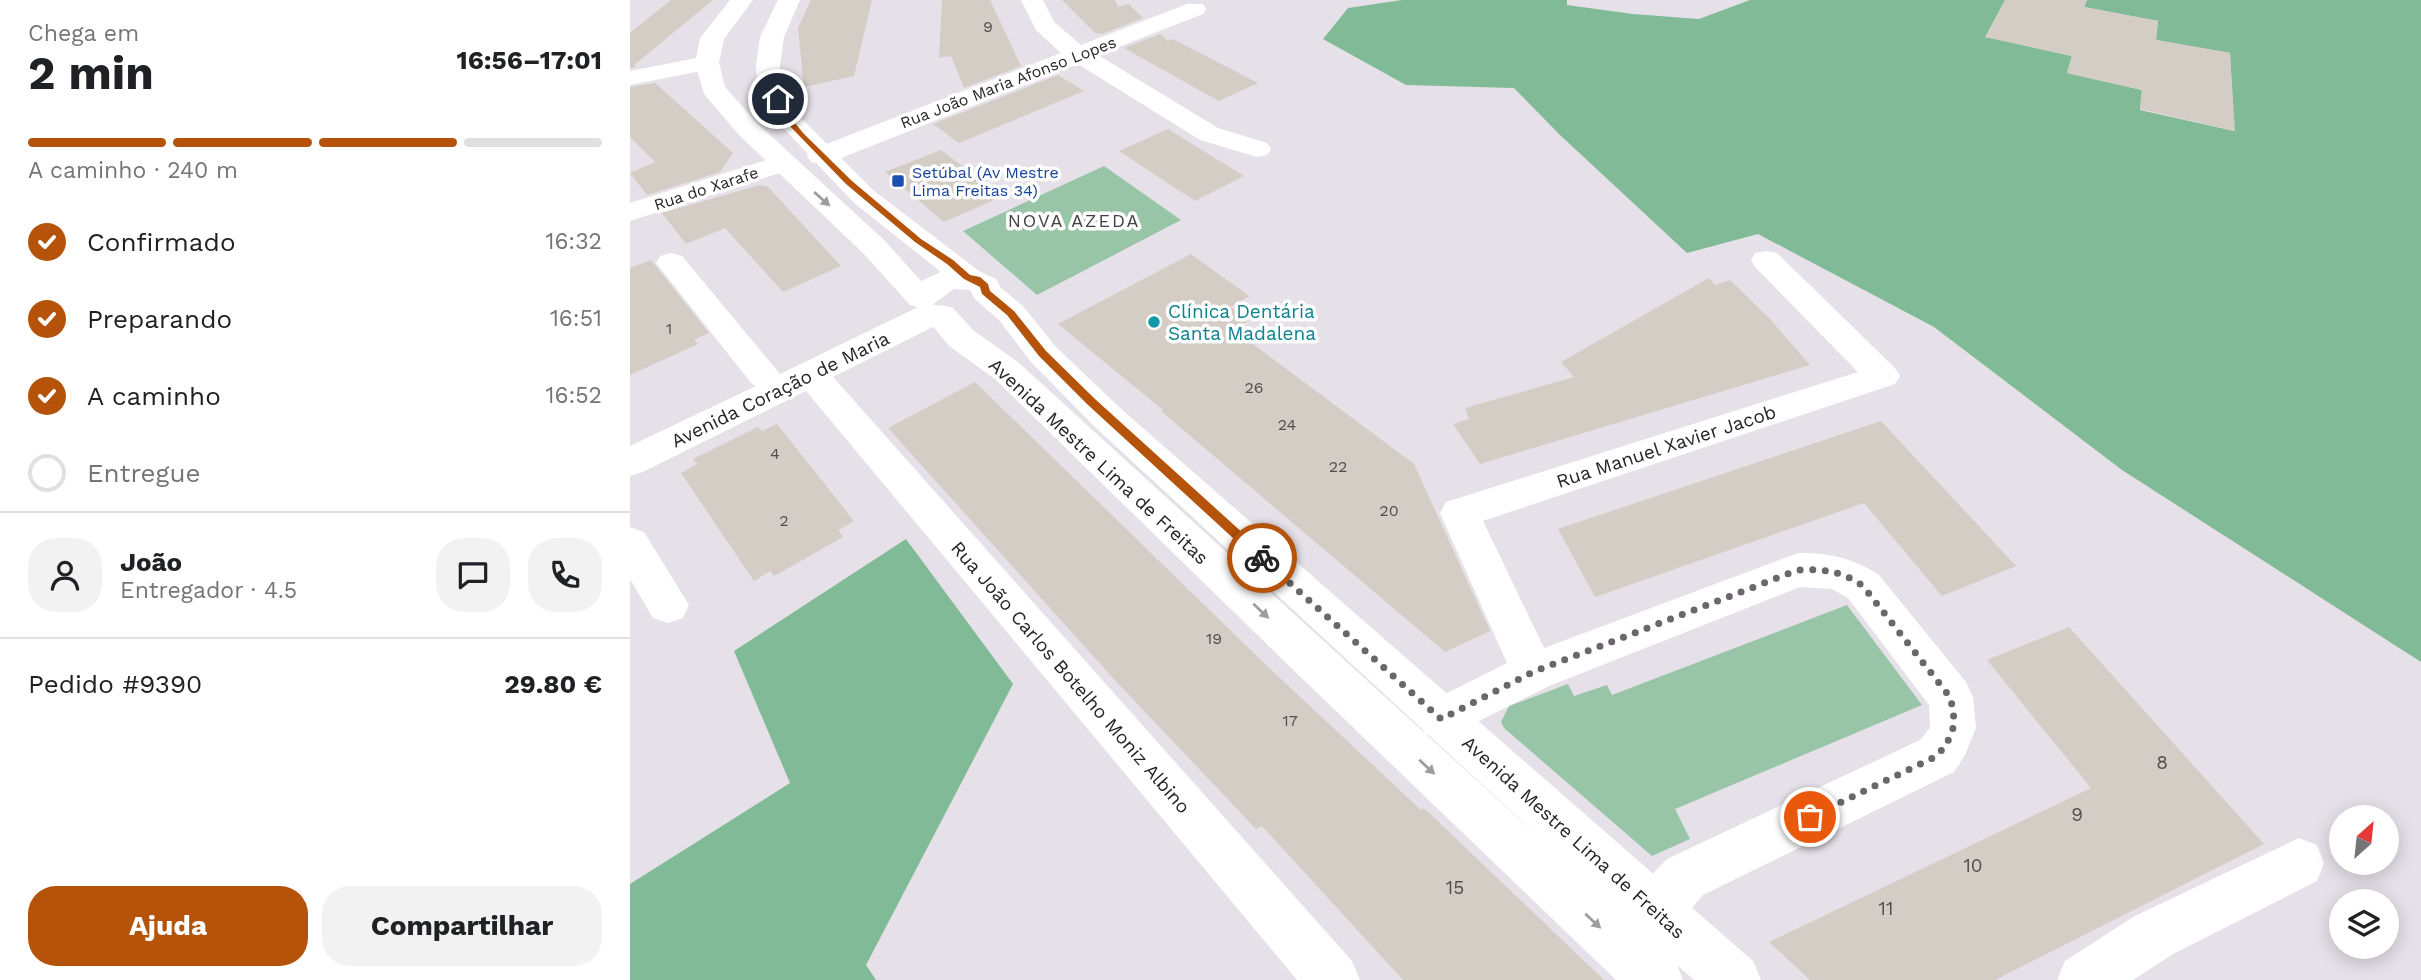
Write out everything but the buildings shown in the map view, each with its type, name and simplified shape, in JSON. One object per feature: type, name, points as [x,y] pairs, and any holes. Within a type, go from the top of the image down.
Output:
[{"type":"street","points":[[731,60],[712,38],[742,0]]},
{"type":"street","points":[[630,78],[731,60],[772,37],[789,0]]},
{"type":"street","points":[[1032,0],[1037,13],[1052,35],[1079,54],[1209,134],[1257,149]]},
{"type":"street","name":"Rua João Maria Afonso Lopes","points":[[821,156],[1195,9]]},
{"type":"street","name":"Avenida Mestre Lima de Freitas","points":[[1656,980],[1007,371],[961,338],[928,308],[874,247],[782,163],[713,89],[731,60],[769,81],[786,117],[821,156],[863,195],[1011,313],[1043,354],[1107,417],[1734,980]]},
{"type":"street","name":"Rua do Xarafe","points":[[630,212],[782,163]]},
{"type":"street","name":"Rua Manuel Xavier Jacob","points":[[1533,672],[1460,513],[1882,376],[1766,260]]},
{"type":"street","points":[[671,262],[764,376]]},
{"type":"street","points":[[928,308],[951,315],[972,305],[976,285]]},
{"type":"street","name":"Avenida Coração de Maria","points":[[630,462],[811,374],[928,308]]},
{"type":"street","name":"Avenida Coração de Maria","points":[[630,440],[764,376],[928,308]]},
{"type":"street","name":"Rua João Carlos Botelho Moniz Albino","points":[[811,374],[1333,980]]},
{"type":"street","points":[[630,543],[668,605]]},
{"type":"street","points":[[1441,719],[1533,672],[1798,570],[1824,569],[1847,575],[1863,586],[1950,697],[1955,716],[1952,738],[1937,756],[1685,877],[1655,910]]},
{"type":"street","points":[[2084,980],[2154,934],[2299,863]]},
{"type":"green space","points":[[1402,0],[1567,0],[1567,5],[1699,19],[1750,0],[2005,0],[1986,37],[2072,56],[2067,73],[2142,90],[2140,110],[2234,131],[2230,53],[2156,40],[2158,21],[2084,7],[2087,0],[2421,0],[2421,662],[2122,470],[1934,327],[1758,234],[1687,253],[1560,135],[1514,88],[1406,85],[1323,39],[1348,8]]},
{"type":"green space","points":[[1104,166],[1181,220],[1037,295],[963,231]]},
{"type":"green space","points":[[906,539],[1013,684],[866,965],[876,980],[630,980],[630,884],[790,783],[734,651]]},
{"type":"green space","points":[[1847,605],[1922,705],[1675,809],[1690,839],[1652,856],[1504,728],[1501,722],[1509,706],[1568,684],[1574,696],[1607,685],[1612,695]]},
{"type":"way so far","points":[[1262,558],[1441,719],[1533,672],[1798,570],[1824,569],[1847,575],[1863,586],[1950,697],[1955,716],[1952,738],[1937,756],[1810,817]]},
{"type":"place","name":"Setúbal (Av Mestre Lima Freitas 34)","points":[[898,181]]},
{"type":"place","name":"Clínica Dentária Santa Madalena","points":[[1154,322]]},
{"type":"district","name":"NOVA AZEDA","points":[[1074,221]]},
{"type":"route","points":[[778,99],[786,117],[821,156],[918,240],[967,277],[977,279],[985,286],[986,292],[1011,313],[1043,354],[1107,417],[1262,558]]}]
